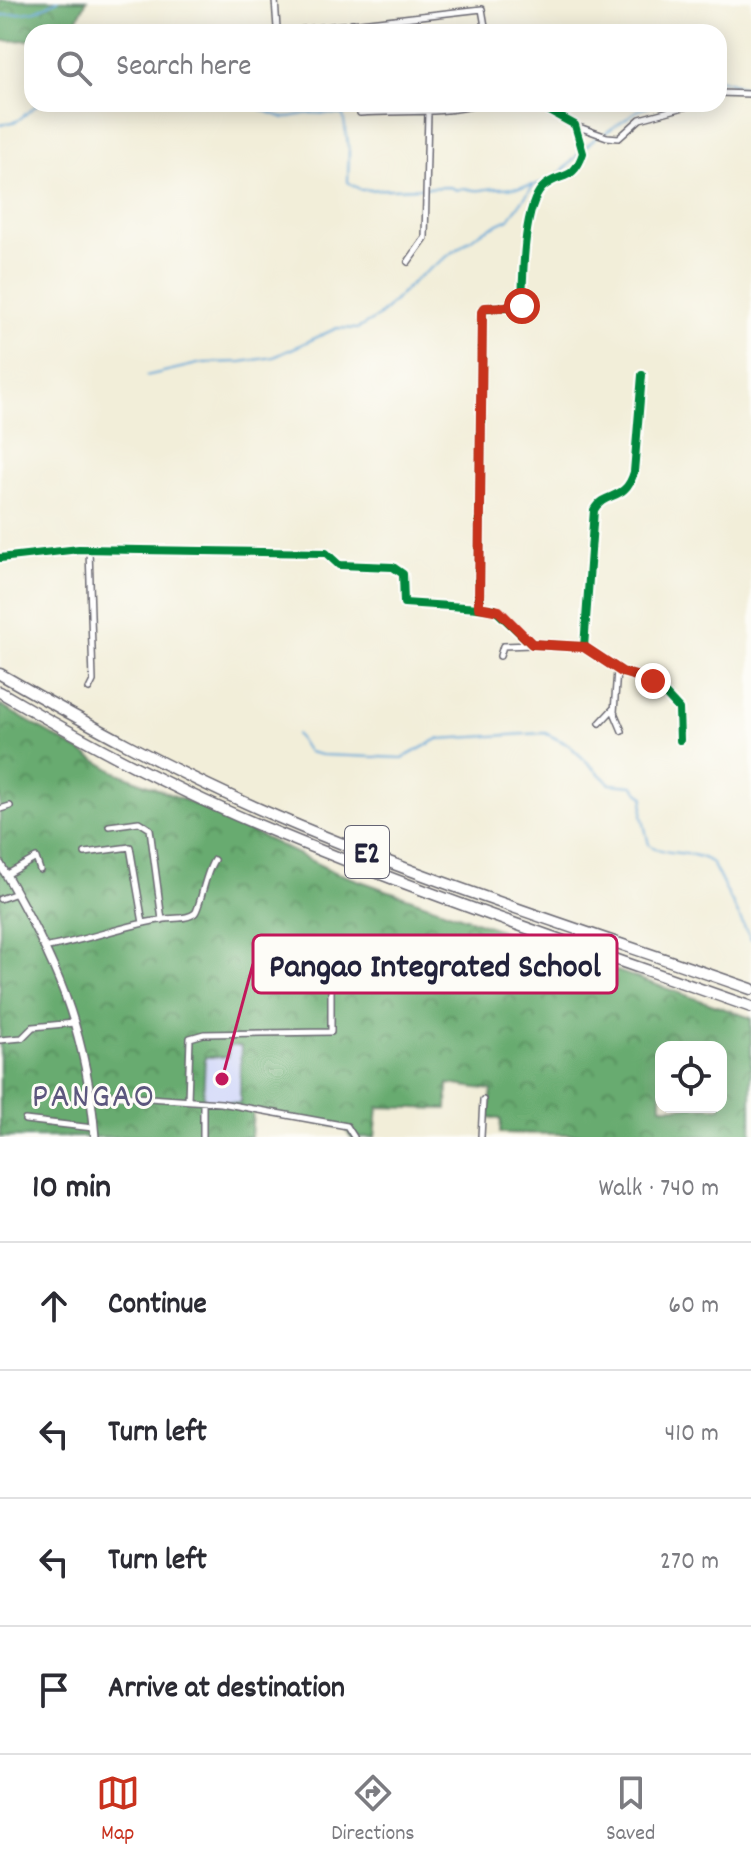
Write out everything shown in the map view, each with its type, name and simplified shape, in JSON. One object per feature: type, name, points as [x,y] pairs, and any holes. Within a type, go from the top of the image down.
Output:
[{"type":"highway","name":"E2","points":[[0,674],[139,751],[258,808],[361,850],[751,989]]},
{"type":"highway","name":"E2","points":[[0,692],[133,765],[253,823],[385,875],[751,1007]]},
{"type":"main road","points":[[3,871],[48,947],[75,1023],[92,1094],[95,1132]]},
{"type":"street","points":[[275,0],[278,24]]},
{"type":"street","points":[[343,24],[482,9],[485,24]]},
{"type":"street","points":[[727,93],[751,94]]},
{"type":"street","points":[[359,112],[428,112],[425,238],[408,262]]},
{"type":"street","points":[[551,112],[597,134],[619,138],[646,117],[665,112]]},
{"type":"street","points":[[479,607],[482,312],[485,308],[522,306],[523,268],[535,201],[545,186],[573,174],[583,153],[575,125]]},
{"type":"street","points":[[584,647],[594,510],[599,502],[620,495],[630,487],[642,375]]},
{"type":"street","points":[[89,549],[93,681],[89,689]]},
{"type":"street","points":[[0,558],[89,549],[326,553],[339,565],[400,569],[404,603],[499,611],[532,644]]},
{"type":"street","points":[[500,656],[503,646],[584,647],[617,669],[648,678],[661,688],[679,709],[680,740]]},
{"type":"street","points":[[617,669],[614,716],[622,731]]},
{"type":"street","points":[[600,723],[614,708]]},
{"type":"street","points":[[0,809],[10,806]]},
{"type":"street","points":[[109,826],[139,822],[150,829],[162,920]]},
{"type":"street","points":[[85,853],[130,847],[143,923]]},
{"type":"street","points":[[3,871],[36,858],[40,870]]},
{"type":"street","points":[[48,947],[101,937],[143,923],[196,912],[203,877],[214,860]]},
{"type":"street","points":[[0,899],[17,893]]},
{"type":"street","points":[[188,1100],[190,1038],[204,1034],[331,1032],[331,987]]},
{"type":"street","points":[[0,1040],[22,1038],[33,1027],[75,1023]]},
{"type":"street","points":[[92,1094],[203,1102],[347,1126],[354,1137]]},
{"type":"street","points":[[481,1137],[483,1100]]},
{"type":"street","points":[[203,1102],[203,1137]]},
{"type":"street","points":[[25,1120],[95,1132]]},
{"type":"shaded area","points":[[228,1046],[241,1046],[240,1103],[203,1101],[205,1056],[227,1057]]},
{"type":"green space","points":[[0,0],[87,0],[75,24],[24,24],[24,40],[0,41]]},
{"type":"green space","points":[[0,705],[116,772],[204,808],[332,871],[751,1018],[751,1137],[500,1133],[501,1119],[488,1118],[492,1090],[448,1084],[447,1109],[378,1107],[375,1137],[351,1137],[344,1128],[253,1111],[251,1137],[0,1137]],"holes":[[[228,1046],[241,1046],[240,1103],[203,1101],[205,1057],[228,1057]]]},
{"type":"waterway","points":[[0,16],[36,11],[58,0]]},
{"type":"waterway","points":[[727,82],[751,89]]},
{"type":"waterway","points":[[0,125],[17,121],[28,112]]},
{"type":"waterway","points":[[268,112],[284,118],[310,113],[343,115],[349,149],[348,182],[361,190],[450,187],[477,190],[534,185],[560,173],[599,136]]},
{"type":"waterway","points":[[605,133],[636,112]]},
{"type":"waterway","points":[[146,376],[202,363],[274,357],[337,328],[357,329],[378,317],[416,279],[481,232],[509,219],[533,186]]},
{"type":"waterway","points":[[296,734],[308,752],[321,755],[403,758],[438,739],[545,733],[569,745],[610,784],[633,786],[644,797],[642,815],[649,845],[697,856],[712,863],[751,940]]},
{"type":"cycle path","points":[[479,607],[482,312],[485,308],[522,306],[525,244],[536,198],[548,183],[575,169],[583,153],[575,125],[551,112]]},
{"type":"cycle path","points":[[584,647],[594,510],[604,500],[626,488],[634,472],[642,375]]},
{"type":"cycle path","points":[[0,558],[79,549],[326,553],[339,565],[393,567],[403,574],[404,603],[494,609],[532,644],[584,647],[622,672],[653,681],[679,709],[680,740]]},
{"type":"place","name":"Pangao Integrated School","points":[[222,1079]]},
{"type":"district","name":"PANGAO","points":[[94,1093]]},
{"type":"route","points":[[522,306],[485,308],[482,312],[479,607],[499,611],[532,644],[584,647],[622,672],[653,681]]}]
